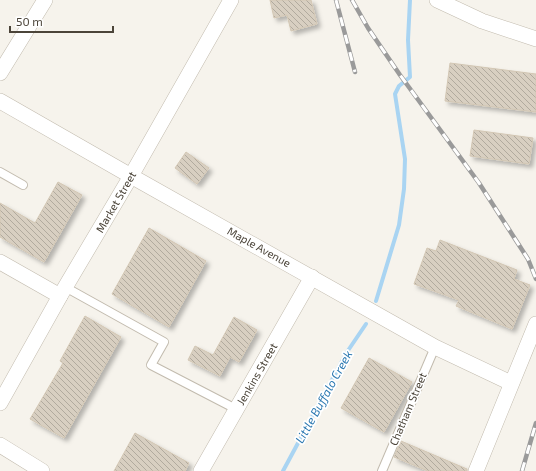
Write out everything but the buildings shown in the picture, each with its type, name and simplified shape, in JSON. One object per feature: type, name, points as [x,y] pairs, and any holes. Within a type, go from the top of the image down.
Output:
[{"type":"street","points":[[0,74],[45,0]]},
{"type":"street","name":"Market Street","points":[[0,403],[231,0]]},
{"type":"street","points":[[437,0],[482,21],[536,38]]},
{"type":"street","name":"Maple Avenue","points":[[0,101],[435,347],[513,378]]},
{"type":"street","points":[[0,262],[63,292]]},
{"type":"street","name":"Jenkins Street","points":[[201,471],[312,277]]},
{"type":"street","points":[[476,471],[536,324]]},
{"type":"street","points":[[0,446],[42,471]]},
{"type":"lane","points":[[0,172],[23,185]]},
{"type":"lane","points":[[63,292],[164,342],[151,365],[236,409]]},
{"type":"lane","name":"Chatham Street","points":[[382,471],[435,347]]},
{"type":"waterway","name":"Little Buffalo Creek","points":[[376,301],[399,225],[404,189],[405,159],[395,94],[399,86],[410,77],[408,40],[410,0]]},
{"type":"waterway","name":"Little Buffalo Creek","points":[[283,471],[347,352],[366,324]]},
{"type":"railway","points":[[336,0],[355,72]]},
{"type":"railway","points":[[352,0],[368,28],[400,75],[479,183],[528,259],[536,279]]},
{"type":"railway","points":[[522,471],[536,423]]}]
